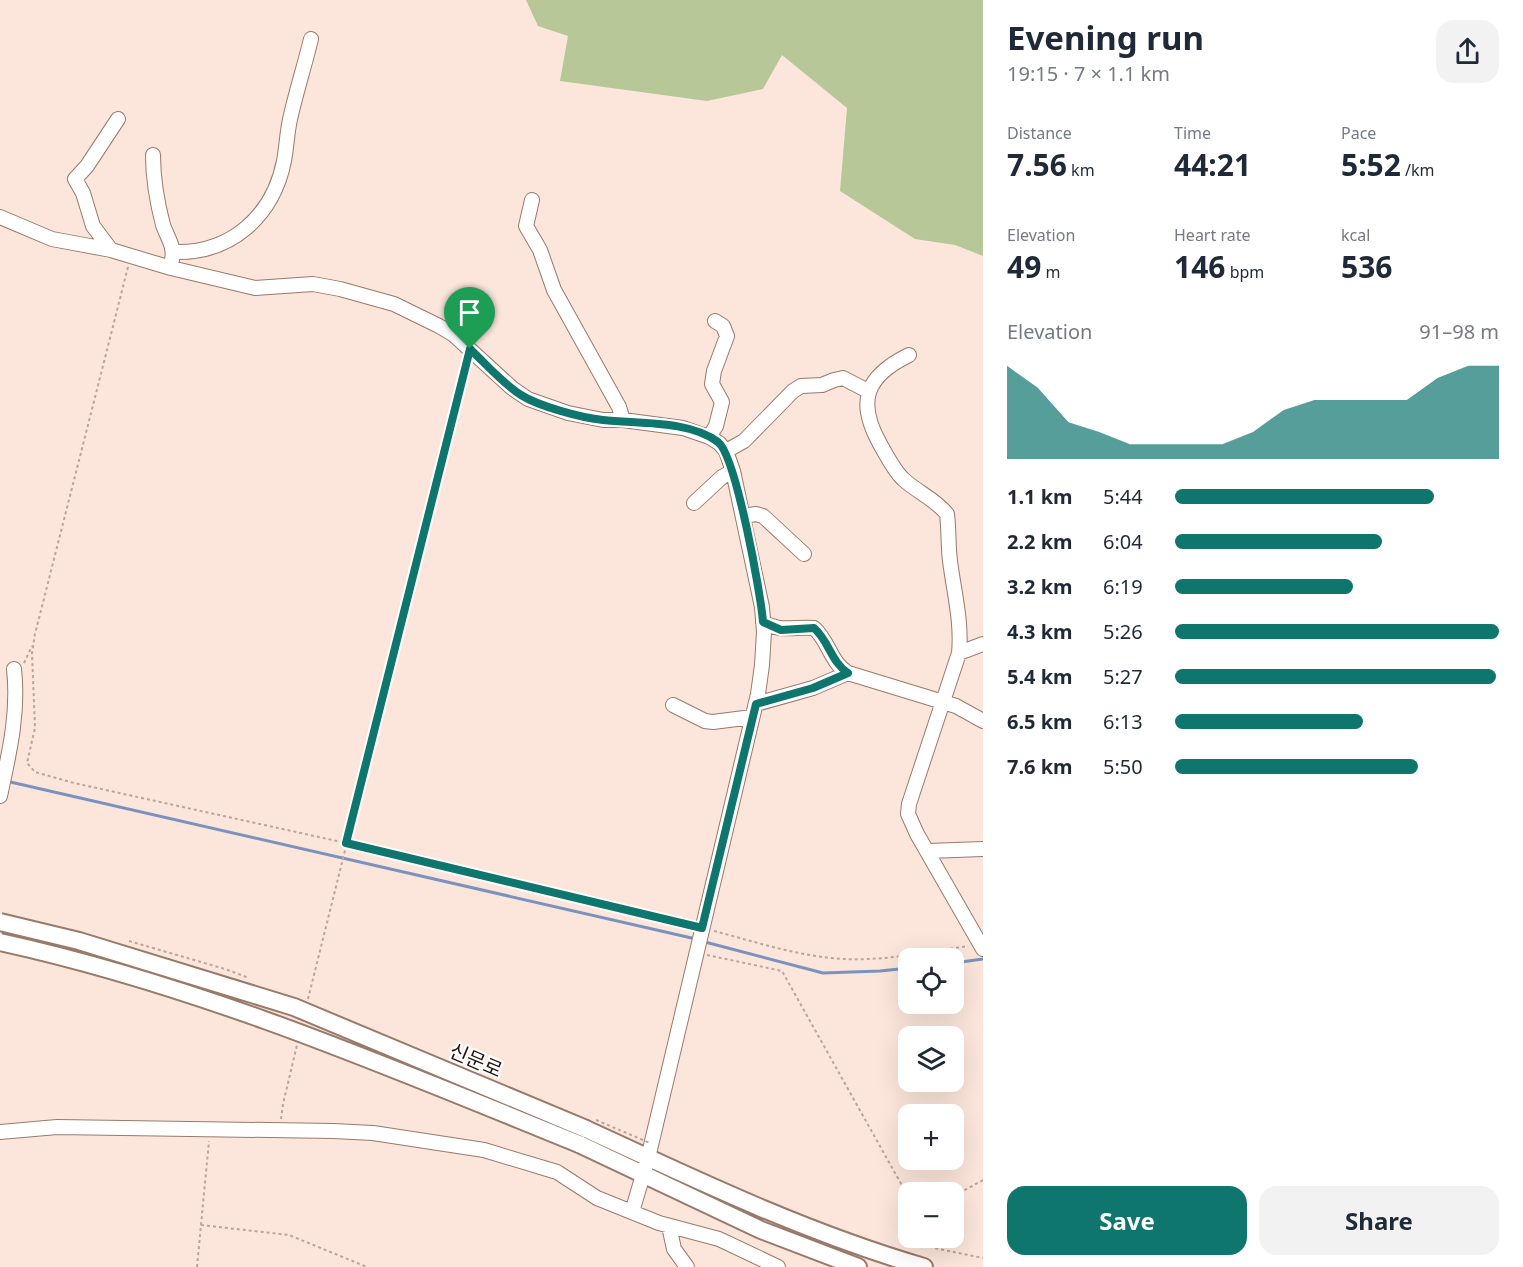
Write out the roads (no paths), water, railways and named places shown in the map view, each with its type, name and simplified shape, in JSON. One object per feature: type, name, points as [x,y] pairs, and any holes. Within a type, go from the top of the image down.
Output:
[{"type":"main road","name":"신문로","points":[[0,922],[79,941],[294,1007],[582,1136],[642,1174],[761,1230],[858,1267]]},
{"type":"main road","name":"신문로","points":[[0,942],[237,1009],[385,1065],[648,1158],[774,1214],[828,1235],[924,1267]]},
{"type":"street","points":[[174,252],[210,249],[244,231],[264,209],[281,174],[291,116],[311,39]]},
{"type":"street","points":[[111,250],[93,226],[84,193],[75,179],[87,166],[118,119]]},
{"type":"street","points":[[153,155],[156,193],[174,252],[171,268]]},
{"type":"street","points":[[532,200],[526,220],[528,231],[540,250],[554,290],[619,407],[623,420]]},
{"type":"street","points":[[0,217],[52,238],[111,250],[171,268],[255,288],[314,284],[394,304],[454,335],[512,388],[528,399],[568,413],[603,420],[623,420],[684,428],[709,437],[726,451],[733,471],[756,573],[763,622],[762,665],[754,711],[648,1158],[632,1212]]},
{"type":"street","points":[[709,437],[716,426],[722,402],[712,384],[714,371],[727,336],[723,326],[715,321]]},
{"type":"street","points":[[909,355],[893,363],[873,381],[868,391],[866,409],[870,423],[893,468],[947,514],[949,557],[960,624],[958,653],[909,804],[908,814],[982,947]]},
{"type":"street","points":[[726,451],[744,441],[793,391],[801,386],[822,385],[843,378],[868,391]]},
{"type":"street","points":[[694,503],[722,477],[733,471]]},
{"type":"street","points":[[743,516],[756,514],[764,516],[804,554]]},
{"type":"street","points":[[763,622],[781,630],[814,628],[821,634],[835,661],[848,673],[943,702],[971,713],[983,721]]},
{"type":"street","points":[[958,653],[983,644]]},
{"type":"street","points":[[673,705],[705,721],[713,722],[754,711],[848,673]]},
{"type":"street","points":[[0,796],[15,718],[15,674]]},
{"type":"street","points":[[928,851],[983,849]]},
{"type":"street","points":[[0,1132],[57,1127],[373,1132],[484,1150],[557,1172],[597,1198],[669,1226],[719,1239],[778,1267]]},
{"type":"street","points":[[669,1226],[674,1249],[687,1267]]},
{"type":"waterway","points":[[6,781],[696,939]]},
{"type":"waterway","points":[[705,942],[823,973],[898,969]]},
{"type":"waterway","points":[[964,962],[983,959]]}]
